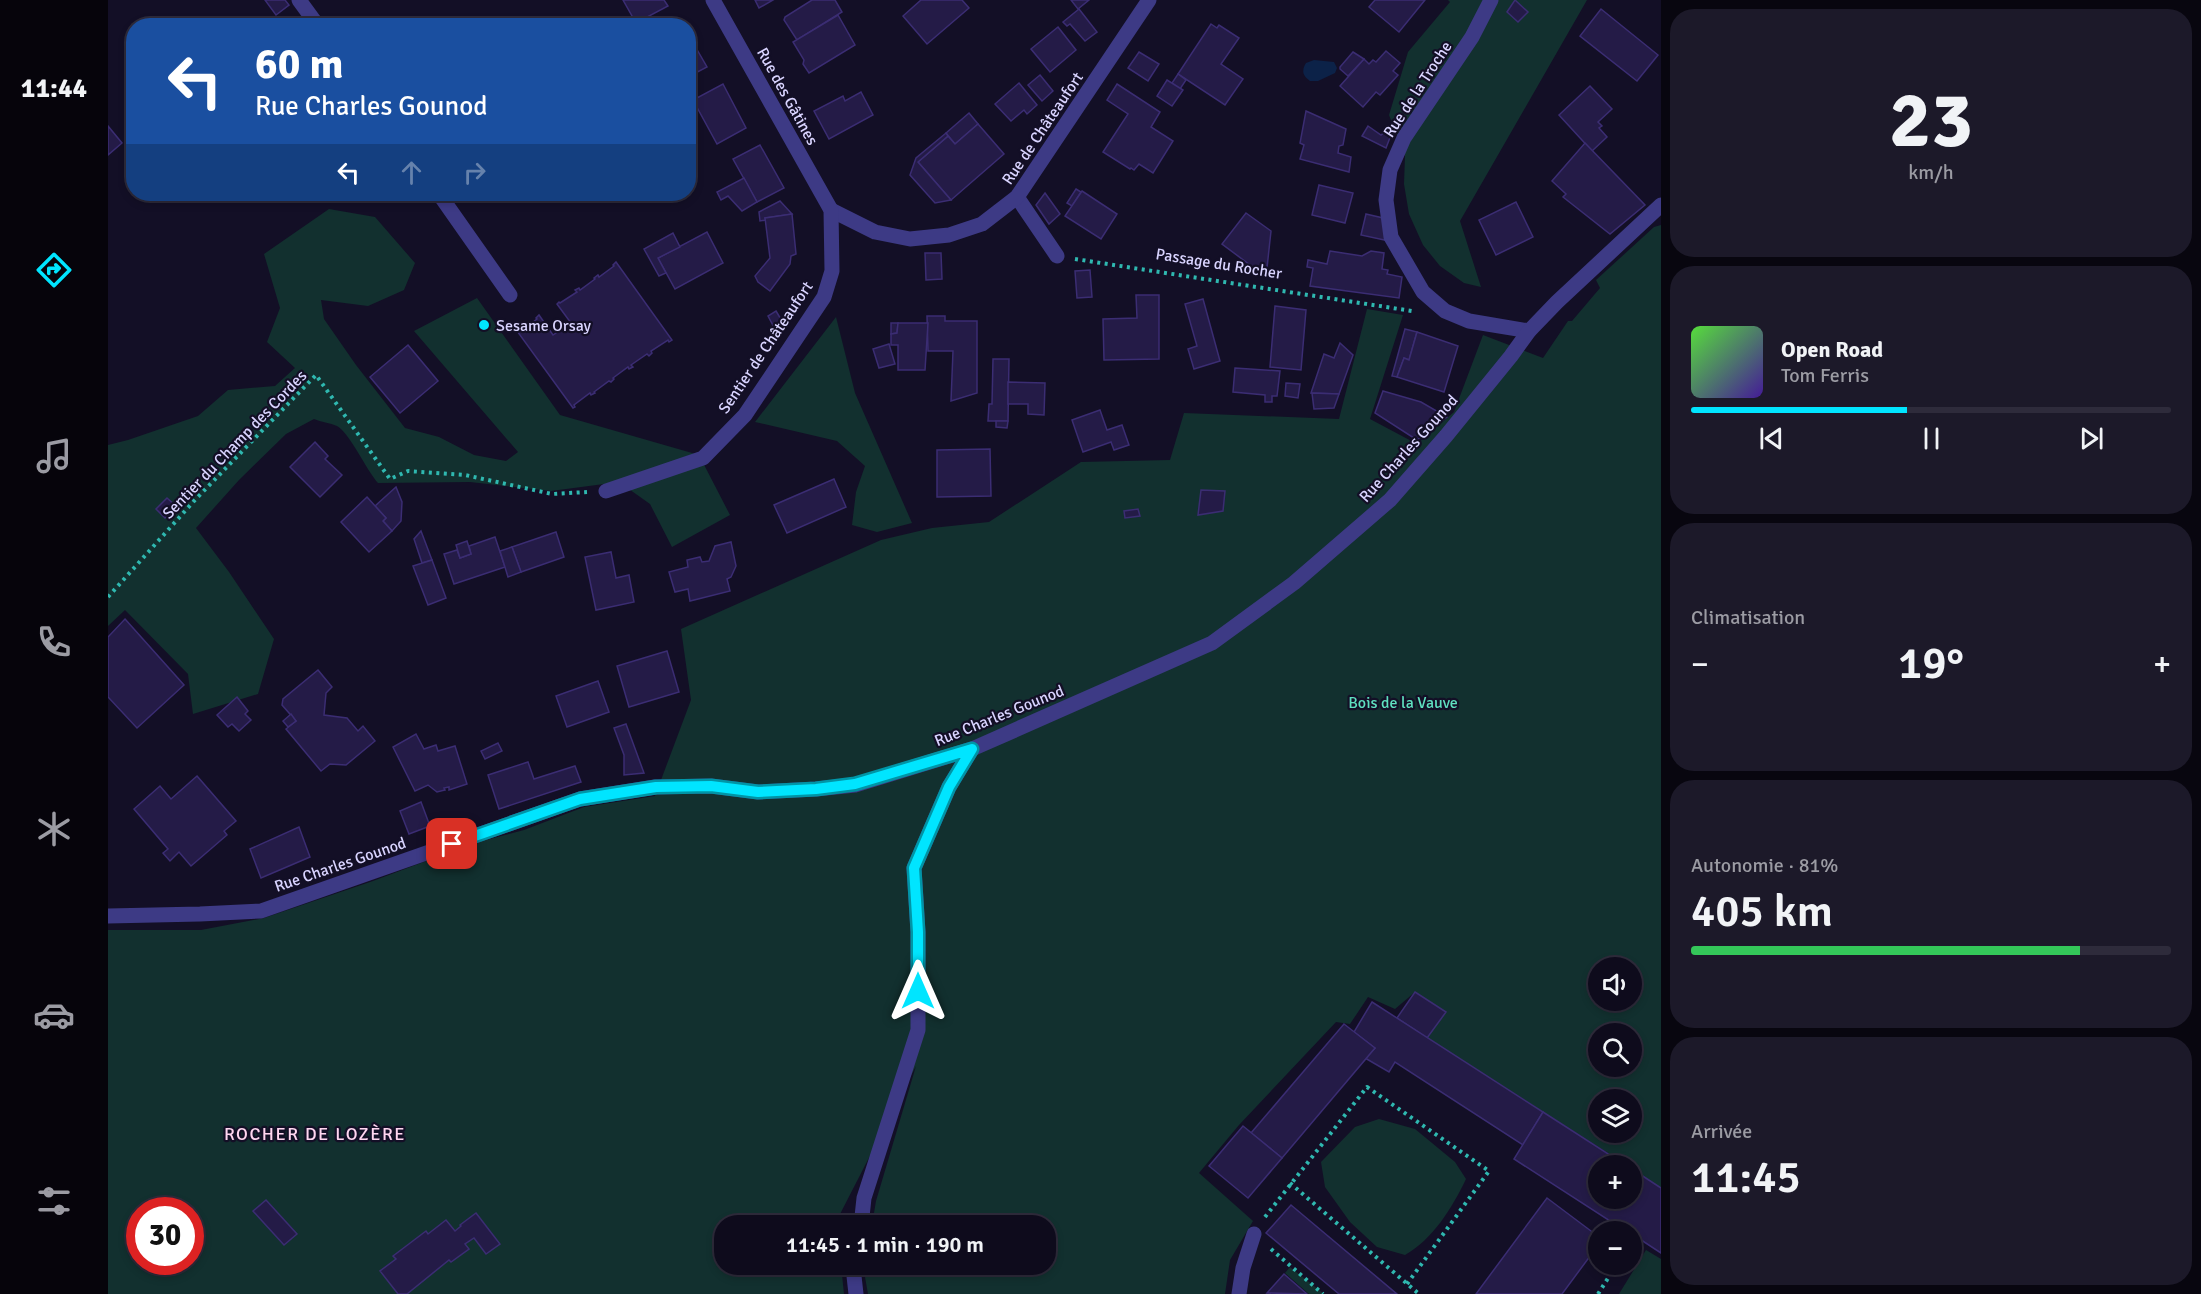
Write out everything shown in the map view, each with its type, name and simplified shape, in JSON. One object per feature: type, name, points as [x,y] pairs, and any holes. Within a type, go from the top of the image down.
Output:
[{"type":"street","points":[[299,0],[312,18]]},
{"type":"street","name":"Rue des Gâtines","points":[[713,0],[831,210]]},
{"type":"street","name":"Rue de Châteaufort","points":[[831,210],[875,232],[910,239],[949,235],[982,224],[1017,197],[1149,0]]},
{"type":"street","name":"Rue de la Troche","points":[[1491,0],[1472,37],[1404,138],[1390,170],[1386,200],[1392,237],[1423,292],[1445,311],[1469,321],[1529,331]]},
{"type":"street","points":[[1017,197],[1057,256]]},
{"type":"street","points":[[445,201],[510,295]]},
{"type":"street","name":"Rue Charles Gounod","points":[[108,916],[200,915],[261,911],[580,799],[656,787],[711,786],[758,792],[855,784],[972,749],[1212,643],[1294,583],[1390,500],[1446,436],[1529,331],[1661,205]]},
{"type":"street","name":"Sentier de Châteaufort","points":[[606,491],[704,458],[745,415],[824,297],[832,271],[831,210]]},
{"type":"street","points":[[862,1215],[864,1198],[918,1030],[918,932],[914,868],[949,787],[972,749]]},
{"type":"street","points":[[1239,1294],[1243,1268],[1254,1234]]},
{"type":"street","points":[[854,1275],[856,1294]]},
{"type":"path","name":"Passage du Rocher","points":[[1057,256],[1426,314],[1445,311]]},
{"type":"path","name":"Sentier du Champ des Cordes","points":[[108,597],[194,501],[316,375],[390,479],[408,471],[465,475],[552,494],[606,491]]},
{"type":"path","points":[[1323,1294],[1254,1234],[1290,1183],[1367,1087],[1489,1171],[1407,1284]]},
{"type":"path","points":[[1290,1183],[1419,1294]]},
{"type":"path","points":[[1598,1294],[1610,1275]]},
{"type":"green space","points":[[1448,0],[1587,0],[1460,221],[1481,287],[1464,283],[1440,266],[1423,245],[1409,214],[1404,184],[1405,156],[1389,115],[1408,52],[1450,2]]},
{"type":"green space","points":[[329,209],[375,217],[415,263],[404,290],[368,306],[321,300],[324,319],[405,428],[439,437],[474,455],[506,461],[518,452],[414,331],[477,298],[560,415],[699,455],[730,515],[672,547],[650,504],[619,482],[551,491],[470,482],[378,483],[342,430],[337,426],[314,419],[286,434],[239,480],[196,528],[274,639],[258,694],[193,714],[188,674],[125,610],[108,626],[108,445],[198,416],[228,390],[275,386],[295,368],[267,342],[280,308],[264,254]]},
{"type":"green space","name":"Bois de la Vauve","points":[[1661,225],[1661,1188],[1642,1176],[1642,1155],[1611,1155],[1592,1143],[1642,1143],[1642,1089],[1588,1089],[1588,1140],[1427,1038],[1446,1012],[1415,992],[1395,1009],[1368,997],[1350,1024],[1336,1022],[1239,1125],[1199,1173],[1253,1221],[1230,1260],[1225,1294],[868,1294],[865,1275],[1056,1275],[1056,1215],[874,1215],[916,1066],[840,1215],[714,1215],[714,1275],[842,1275],[844,1294],[108,1294],[108,930],[201,930],[264,918],[373,881],[474,843],[524,830],[584,807],[655,796],[691,700],[681,629],[881,540],[932,528],[989,522],[1081,462],[1170,460],[1184,413],[1339,419],[1367,309],[1403,315],[1370,419],[1417,444],[1454,412],[1483,335],[1543,358],[1568,321],[1572,321],[1600,288],[1596,280],[1654,227]]},
{"type":"green space","points":[[836,317],[855,393],[912,523],[877,532],[852,525],[856,492],[865,466],[837,441],[755,422]]},
{"type":"green space","points":[[1379,1119],[1415,1129],[1455,1162],[1466,1179],[1433,1232],[1405,1255],[1377,1247],[1350,1222],[1325,1187],[1321,1162],[1355,1127]]},
{"type":"green space","points":[[1646,1250],[1661,1259],[1661,1294],[1619,1294],[1631,1275],[1642,1275],[1642,1257]]},
{"type":"green space","points":[[1290,1267],[1324,1294],[1309,1294],[1285,1273]]},
{"type":"water","points":[[1314,60],[1334,62],[1337,68],[1335,73],[1318,81],[1310,81],[1303,71],[1306,63]]},
{"type":"building","points":[[265,0],[285,0],[289,5],[276,15]]},
{"type":"building","points":[[623,0],[664,0],[668,6],[645,18],[633,18]]},
{"type":"building","points":[[755,0],[773,0],[759,8]]},
{"type":"building","points":[[812,0],[835,0],[842,12],[797,40],[784,20],[785,17]]},
{"type":"building","points":[[921,0],[962,0],[969,8],[927,44],[903,16]]},
{"type":"building","points":[[1071,0],[1089,0],[1078,9]]},
{"type":"building","points":[[1375,0],[1425,0],[1399,32],[1369,7]]},
{"type":"building","points":[[1515,0],[1528,12],[1518,22],[1507,12]]},
{"type":"building","points":[[1079,9],[1097,32],[1085,41],[1070,24],[1067,26],[1063,22]]},
{"type":"building","points":[[1601,9],[1658,55],[1637,81],[1580,36]]},
{"type":"building","points":[[838,15],[855,45],[809,73],[793,42]]},
{"type":"building","points":[[1211,24],[1217,28],[1219,25],[1239,38],[1221,64],[1243,79],[1225,105],[1178,74]]},
{"type":"building","points":[[1058,27],[1076,50],[1050,72],[1031,49]]},
{"type":"building","points":[[696,48],[707,67],[696,73]]},
{"type":"building","points":[[1386,51],[1400,63],[1393,71],[1398,75],[1380,95],[1376,92],[1363,107],[1340,86],[1364,59],[1369,64],[1373,60],[1376,62]]},
{"type":"building","points":[[1139,52],[1159,64],[1148,81],[1128,68]]},
{"type":"building","points":[[1353,52],[1364,59],[1348,76],[1340,67]]},
{"type":"building","points":[[1178,74],[1186,80],[1180,89],[1172,83]]},
{"type":"building","points":[[1040,75],[1053,91],[1042,101],[1028,85]]},
{"type":"building","points":[[1167,80],[1183,90],[1172,106],[1157,96]]},
{"type":"building","points":[[1019,83],[1037,105],[1027,114],[1024,110],[1011,121],[995,104]]},
{"type":"building","points":[[723,84],[746,128],[717,144],[696,106],[696,98]]},
{"type":"building","points":[[1117,84],[1160,112],[1151,127],[1173,141],[1153,173],[1139,164],[1134,170],[1130,169],[1103,152],[1128,114],[1107,100]]},
{"type":"building","points":[[1590,86],[1612,109],[1598,122],[1602,126],[1599,128],[1607,137],[1592,151],[1559,115]]},
{"type":"building","points":[[861,92],[873,115],[829,139],[814,111],[843,96],[845,101]]},
{"type":"building","points":[[1306,111],[1346,129],[1343,145],[1339,146],[1338,153],[1351,157],[1349,172],[1300,159],[1304,145],[1300,143]]},
{"type":"building","points":[[969,113],[978,124],[955,144],[946,133]]},
{"type":"building","points":[[978,124],[1004,154],[951,200],[918,162],[948,136],[955,144]]},
{"type":"building","points":[[108,126],[122,143],[108,155]]},
{"type":"building","points":[[1368,126],[1381,135],[1386,131],[1391,135],[1386,148],[1362,136]]},
{"type":"building","points":[[946,133],[948,136],[918,162],[951,200],[935,203],[910,175],[916,158]]},
{"type":"building","points":[[1585,143],[1645,205],[1610,234],[1563,197],[1566,194],[1552,181]]},
{"type":"building","points":[[760,145],[784,188],[757,202],[733,159]]},
{"type":"building","points":[[744,178],[757,202],[742,211],[728,196],[721,200],[717,192]]},
{"type":"building","points":[[1319,185],[1353,193],[1345,223],[1312,215]]},
{"type":"building","points":[[1076,189],[1081,192],[1072,206],[1067,203]]},
{"type":"building","points":[[1082,191],[1117,214],[1101,239],[1065,216]]},
{"type":"building","points":[[1045,193],[1060,214],[1049,224],[1036,205]]},
{"type":"building","points":[[780,201],[792,214],[765,218],[766,220],[760,221],[759,212]]},
{"type":"building","points":[[1516,202],[1533,237],[1496,255],[1479,220]]},
{"type":"building","points":[[1246,213],[1271,231],[1266,277],[1222,244]]},
{"type":"building","points":[[792,214],[796,254],[791,256],[790,264],[770,291],[758,282],[755,276],[770,258],[765,218]]},
{"type":"building","points":[[1366,214],[1383,218],[1389,241],[1361,235]]},
{"type":"building","points":[[707,232],[723,263],[675,289],[658,258]]},
{"type":"building","points":[[673,233],[680,247],[658,258],[666,273],[659,276],[644,249]]},
{"type":"building","points":[[1330,251],[1362,256],[1371,251],[1384,253],[1382,269],[1388,270],[1387,274],[1402,277],[1399,298],[1310,286],[1313,268],[1307,267],[1308,260],[1327,264]]},
{"type":"building","points":[[925,253],[941,253],[942,279],[926,280]]},
{"type":"building","points":[[616,262],[672,340],[669,342],[668,340],[651,351],[649,356],[647,354],[631,365],[633,367],[629,369],[628,367],[595,393],[591,395],[590,393],[573,408],[517,331],[521,328],[522,330],[539,315],[553,335],[571,323],[557,304],[577,292],[575,290],[579,288],[580,290],[598,275],[599,277]]},
{"type":"building","points":[[1090,270],[1092,297],[1077,298],[1075,271]]},
{"type":"building","points":[[1136,295],[1159,295],[1159,359],[1104,360],[1103,319],[1137,318]]},
{"type":"building","points":[[1203,299],[1220,361],[1194,369],[1188,349],[1197,346],[1185,304]]},
{"type":"building","points":[[1275,306],[1306,310],[1301,370],[1270,367]]},
{"type":"building","points":[[776,311],[785,326],[776,331],[768,316]]},
{"type":"building","points":[[927,316],[945,316],[945,321],[977,321],[977,393],[951,401],[953,351],[928,351]]},
{"type":"building","points":[[891,323],[898,323],[897,333],[891,334]]},
{"type":"building","points":[[898,323],[928,323],[925,370],[898,370],[898,345],[891,345],[891,334],[897,333]]},
{"type":"building","points":[[1405,329],[1417,332],[1409,360],[1404,358],[1397,377],[1392,376]]},
{"type":"building","points":[[1417,332],[1458,346],[1444,392],[1397,377],[1404,358],[1409,360]]},
{"type":"building","points":[[1340,343],[1353,355],[1339,394],[1311,393],[1324,354],[1334,358]]},
{"type":"building","points":[[889,344],[895,364],[879,368],[873,349]]},
{"type":"building","points":[[408,345],[438,381],[400,413],[370,377]]},
{"type":"building","points":[[993,359],[1009,359],[1008,421],[988,421],[989,404],[992,404]]},
{"type":"building","points":[[1235,368],[1280,371],[1277,396],[1272,396],[1272,402],[1265,402],[1265,395],[1233,392]]},
{"type":"building","points":[[1008,382],[1045,383],[1044,415],[1028,414],[1028,404],[1008,404]]},
{"type":"building","points":[[1286,383],[1300,384],[1298,398],[1285,396]]},
{"type":"building","points":[[1383,391],[1421,402],[1447,417],[1417,440],[1375,413]]},
{"type":"building","points":[[1312,393],[1339,394],[1334,408],[1314,409]]},
{"type":"building","points":[[1100,410],[1107,430],[1122,425],[1129,445],[1114,450],[1111,442],[1083,452],[1072,420]]},
{"type":"building","points":[[996,421],[1008,421],[1007,428],[996,427]]},
{"type":"building","points":[[315,442],[328,456],[325,459],[342,475],[320,497],[290,467]]},
{"type":"building","points":[[990,449],[991,496],[937,497],[937,450]]},
{"type":"building","points":[[834,479],[846,507],[787,533],[774,505]]},
{"type":"building","points":[[396,487],[402,502],[401,521],[392,531],[383,521],[386,518],[375,506]]},
{"type":"building","points":[[1201,490],[1225,491],[1223,511],[1198,515]]},
{"type":"building","points":[[367,497],[386,518],[383,521],[392,531],[369,552],[341,522]]},
{"type":"building","points":[[167,498],[177,507],[165,518],[156,509]]},
{"type":"building","points":[[1138,509],[1140,516],[1125,518],[1124,511]]},
{"type":"building","points":[[421,531],[432,560],[422,563],[414,539]]},
{"type":"building","points":[[556,532],[564,557],[521,572],[512,547]]},
{"type":"building","points":[[495,537],[505,567],[454,584],[444,554],[457,550],[460,558],[471,554],[469,546]]},
{"type":"building","points":[[467,541],[471,554],[460,558],[456,545]]},
{"type":"building","points":[[731,542],[736,566],[731,577],[727,579],[730,591],[690,601],[688,589],[675,592],[669,572],[688,567],[687,560],[700,557],[702,562],[709,561],[715,546]]},
{"type":"building","points":[[512,547],[521,572],[508,577],[500,551]]},
{"type":"building","points":[[611,552],[616,578],[629,575],[634,602],[596,610],[585,557]]},
{"type":"building","points":[[432,560],[446,598],[428,605],[413,566]]},
{"type":"building","points":[[125,619],[184,685],[137,728],[108,697],[108,637]]},
{"type":"building","points":[[667,651],[679,692],[629,707],[617,666]]},
{"type":"building","points":[[318,670],[332,687],[326,693],[324,715],[347,718],[358,731],[363,726],[375,741],[346,765],[330,764],[321,771],[286,729],[296,721],[282,705],[283,699]]},
{"type":"building","points":[[598,681],[609,712],[567,727],[556,696]]},
{"type":"building","points":[[237,697],[248,711],[245,714],[251,720],[239,731],[232,724],[228,727],[217,715]]},
{"type":"building","points":[[291,714],[296,721],[288,727],[283,721]]},
{"type":"building","points":[[626,724],[644,773],[624,775],[624,755],[614,728]]},
{"type":"building","points":[[416,734],[424,749],[436,745],[438,751],[455,746],[467,784],[449,790],[449,787],[444,788],[445,790],[437,792],[428,785],[415,791],[393,747]]},
{"type":"building","points":[[498,743],[502,751],[485,759],[481,751]]},
{"type":"building","points":[[528,762],[534,779],[575,766],[581,782],[499,809],[488,775]]},
{"type":"building","points":[[197,776],[236,821],[224,831],[227,835],[191,866],[179,852],[170,861],[163,853],[168,849],[134,809],[160,786],[171,799]]},
{"type":"building","points":[[421,802],[430,826],[409,834],[400,811]]},
{"type":"building","points":[[299,827],[310,857],[261,878],[250,849]]},
{"type":"building","points":[[1415,992],[1446,1012],[1427,1038],[1397,1018]]},
{"type":"building","points":[[1372,1002],[1543,1112],[1523,1145],[1395,1062],[1389,1072],[1365,1058],[1375,1048],[1354,1032]]},
{"type":"building","points":[[1344,1024],[1375,1048],[1282,1158],[1251,1133]]},
{"type":"building","points":[[1543,1112],[1610,1155],[1588,1155],[1588,1207],[1514,1159]]},
{"type":"building","points":[[1243,1126],[1282,1158],[1248,1198],[1209,1166]]},
{"type":"building","points":[[1642,1176],[1661,1188],[1661,1253],[1642,1241],[1642,1221],[1610,1221],[1591,1209],[1642,1209]]},
{"type":"building","points":[[1547,1198],[1588,1229],[1588,1259],[1562,1294],[1476,1294]]},
{"type":"building","points":[[266,1200],[297,1234],[284,1245],[253,1211]]},
{"type":"building","points":[[1291,1205],[1397,1294],[1339,1294],[1266,1233]]},
{"type":"building","points":[[476,1213],[500,1244],[486,1254],[474,1238],[465,1244],[469,1249],[451,1262],[449,1260],[407,1294],[398,1294],[380,1271],[396,1259],[393,1256],[426,1231],[428,1234],[446,1220],[455,1231]]},
{"type":"building","points":[[1284,1274],[1307,1294],[1267,1293]]},
{"type":"place","name":"Sesame Orsay","points":[[484,325]]},
{"type":"district","name":"ROCHER DE LOZÈRE","points":[[315,1134]]},
{"type":"route","points":[[452,844],[580,799],[656,787],[711,786],[758,792],[816,789],[855,784],[888,776],[972,749],[949,787],[914,868],[918,932],[918,991]]}]
